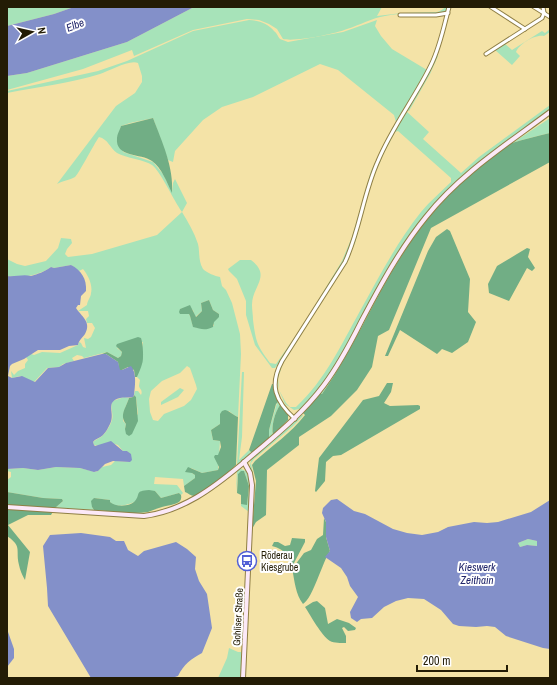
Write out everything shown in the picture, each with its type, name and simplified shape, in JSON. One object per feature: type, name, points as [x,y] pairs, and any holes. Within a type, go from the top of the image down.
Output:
[{"type":"main road","points":[[7,507],[138,516],[150,515],[179,506],[214,487],[295,419],[316,396],[335,369],[406,243],[427,215],[450,190],[482,162],[550,112]]},
{"type":"main road","name":"Gohliser Straße","points":[[243,678],[252,485],[250,473],[244,462]]},
{"type":"street","points":[[295,419],[282,405],[276,394],[275,382],[278,369],[344,262],[351,248],[368,185],[378,161],[434,59],[449,7]]},
{"type":"street","points":[[491,7],[526,29]]},
{"type":"street","points":[[534,7],[550,17]]},
{"type":"street","points":[[486,54],[542,18],[544,13],[543,7]]},
{"type":"street","points":[[400,15],[436,16],[448,13]]},
{"type":"green space","points":[[7,7],[74,7],[54,14],[7,26]]},
{"type":"green space","points":[[194,7],[382,7],[377,16],[402,13],[437,12],[448,7],[446,11],[441,14],[406,14],[380,17],[334,33],[289,40],[283,39],[277,29],[269,24],[259,20],[247,19],[193,30],[134,56],[132,50],[83,69],[7,90],[7,76],[27,73],[127,42]]},
{"type":"green space","points":[[249,20],[266,24],[280,39],[288,42],[343,32],[377,20],[375,26],[392,49],[427,70],[391,132],[396,122],[394,115],[338,70],[320,64],[253,97],[222,107],[203,120],[175,151],[173,162],[168,160],[153,118],[121,126],[120,130],[123,152],[153,162],[163,174],[172,192],[175,179],[187,203],[182,212],[156,169],[152,165],[117,153],[105,140],[99,137],[75,177],[57,184],[116,106],[135,93],[142,82],[142,76],[138,63],[134,62],[125,64],[100,74],[54,85],[7,93],[7,91],[98,71],[127,61],[193,31]]},
{"type":"green space","points":[[550,29],[550,32],[544,36],[532,38],[520,46],[516,52],[520,56],[512,65],[495,50],[504,43],[512,50],[542,31],[545,33]]},
{"type":"green space","points":[[437,55],[438,56],[430,74],[409,111],[407,110],[429,72]]},
{"type":"green space","points":[[550,105],[550,110],[500,145],[454,184],[439,200],[418,225],[390,266],[343,354],[326,379],[300,410],[294,410],[285,404],[279,390],[290,407],[296,407],[316,385],[332,362],[381,273],[404,235],[424,208],[451,182],[451,178],[398,131],[395,132],[373,178],[355,243],[346,263],[374,173],[383,152],[406,111],[429,132],[423,139],[461,173],[479,157]]},
{"type":"green space","points":[[153,118],[169,164],[172,193],[164,176],[156,164],[147,159],[124,152],[117,144],[117,136],[121,126]]},
{"type":"green space","points":[[550,118],[550,133],[513,143]]},
{"type":"green space","points":[[550,133],[550,162],[431,228],[389,330],[378,336],[372,367],[357,390],[331,416],[299,437],[299,445],[267,470],[266,515],[256,522],[252,529],[256,481],[252,465],[294,428],[305,415],[303,413],[320,393],[322,394],[344,360],[402,255],[419,231],[437,208],[458,186],[508,145]]},
{"type":"green space","points":[[507,146],[490,159],[500,150]]},
{"type":"green space","points":[[382,150],[368,183],[355,227],[371,171]]},
{"type":"green space","points":[[490,159],[452,192],[433,212],[408,245],[396,263],[345,358],[322,394],[320,393],[336,370],[400,255],[428,217],[459,182]]},
{"type":"green space","points":[[182,212],[191,227],[199,247],[200,263],[203,269],[220,277],[222,286],[226,290],[232,303],[240,334],[241,354],[238,417],[229,411],[220,414],[220,424],[211,430],[213,440],[220,441],[218,470],[202,473],[191,468],[195,478],[184,486],[183,479],[155,477],[154,484],[177,485],[183,493],[181,495],[179,493],[161,498],[155,491],[132,503],[120,506],[110,502],[110,500],[94,498],[92,507],[94,510],[55,508],[63,501],[62,499],[43,498],[7,492],[7,480],[11,477],[11,472],[7,471],[7,469],[23,468],[38,470],[56,467],[80,468],[95,472],[102,467],[111,465],[115,461],[130,462],[129,453],[127,451],[123,451],[118,445],[108,442],[103,445],[94,445],[93,442],[103,435],[110,425],[112,420],[111,406],[113,401],[124,397],[129,398],[124,411],[123,421],[126,424],[125,429],[138,414],[136,397],[134,395],[135,391],[138,391],[141,395],[142,393],[139,386],[140,380],[137,377],[143,342],[117,348],[122,352],[121,356],[118,358],[107,352],[84,358],[77,355],[72,358],[74,361],[63,364],[59,367],[47,368],[34,382],[20,376],[12,378],[11,371],[14,375],[18,371],[25,368],[25,364],[28,360],[26,357],[31,354],[34,355],[42,352],[60,353],[78,345],[79,342],[86,348],[84,338],[88,339],[91,337],[95,328],[92,323],[87,323],[86,319],[89,316],[88,311],[78,311],[87,305],[91,294],[90,280],[83,269],[79,271],[71,265],[54,268],[51,267],[30,276],[7,276],[7,259],[25,266],[46,261],[58,248],[61,238],[71,239],[72,243],[65,254],[68,257],[92,254],[157,235]],"holes":[[[209,300],[213,310],[219,314],[213,322],[214,326],[198,328],[193,326],[189,314],[180,314],[180,309],[186,308],[193,310],[195,317],[202,311],[201,303]],[[187,366],[190,368],[197,389],[191,400],[184,406],[164,414],[158,421],[153,420],[150,412],[149,399],[151,391],[162,381],[180,373]]]},
{"type":"green space","points":[[447,229],[450,231],[470,279],[468,312],[476,322],[468,342],[452,353],[442,349],[437,354],[400,330],[388,356],[385,356],[428,251],[436,237]]},
{"type":"green space","points":[[352,238],[343,262],[305,322],[342,261]]},
{"type":"green space","points":[[527,248],[530,249],[528,257],[535,268],[532,271],[527,268],[509,301],[489,293],[488,284],[497,266]]},
{"type":"green space","points":[[240,260],[251,260],[260,271],[261,276],[252,305],[255,334],[260,348],[270,363],[276,364],[301,329],[281,360],[275,368],[272,368],[255,345],[246,315],[246,301],[237,279],[228,269]]},
{"type":"green space","points":[[209,300],[213,310],[219,314],[219,317],[214,322],[213,327],[208,329],[193,327],[189,314],[180,314],[179,312],[180,309],[190,305],[196,317],[202,311],[201,303]]},
{"type":"green space","points":[[138,337],[142,340],[143,359],[142,366],[137,377],[135,377],[134,370],[128,367],[119,370],[118,362],[106,354],[102,354],[107,352],[118,358],[121,356],[122,352],[116,346],[117,344]]},
{"type":"green space","points":[[283,364],[278,378],[279,390],[277,380],[279,370]]},
{"type":"green space","points":[[242,372],[244,372],[242,437],[239,460],[249,450],[252,453],[237,465]]},
{"type":"green space","points":[[387,383],[393,383],[391,392],[384,403],[390,406],[418,405],[420,406],[420,409],[341,455],[333,456],[326,462],[325,481],[316,492],[319,458],[363,400],[379,396]]},
{"type":"green space","points":[[272,384],[278,402],[276,404],[269,430],[269,438],[252,453],[249,450]]},
{"type":"green space","points":[[180,388],[184,390],[178,397],[161,405],[161,402]]},
{"type":"green space","points":[[134,395],[136,397],[138,421],[132,434],[129,436],[126,434],[126,424],[123,414],[129,398],[133,397]]},
{"type":"green space","points":[[278,402],[280,405],[274,419],[273,435],[269,438],[269,430]]},
{"type":"green space","points":[[280,405],[288,415],[288,420],[273,435],[274,419]]},
{"type":"green space","points":[[225,410],[238,417],[236,465],[203,492],[192,496],[185,492],[184,486],[195,478],[195,475],[185,472],[188,467],[202,473],[218,470],[219,467],[214,457],[215,455],[218,455],[221,447],[220,441],[213,440],[211,430],[220,424],[220,414]]},
{"type":"green space","points":[[302,415],[302,417],[292,427],[251,463],[254,480],[253,493],[253,476],[250,466],[251,460]]},
{"type":"green space","points":[[241,469],[246,471],[250,482],[249,512],[241,506],[241,504],[247,504],[249,486],[244,471],[238,474],[236,493],[237,471]]},
{"type":"green space","points":[[241,471],[244,471],[249,486],[247,505],[241,504],[241,495],[237,493],[238,474]]},
{"type":"green space","points":[[141,491],[155,491],[161,498],[179,493],[181,498],[177,503],[142,513],[94,510],[92,507],[91,501],[94,498],[110,500],[112,504],[115,505],[126,505],[133,503]]},
{"type":"green space","points":[[7,492],[43,498],[62,499],[63,501],[55,508],[51,515],[28,515],[8,525],[30,552],[25,580],[19,567],[17,546],[7,536]]},
{"type":"green space","points":[[324,518],[326,522],[326,537],[330,551],[314,588],[303,604],[296,587],[287,555],[281,549],[272,546],[274,542],[278,542],[285,546],[290,545],[292,538],[305,539],[305,542],[294,563],[295,565],[304,553],[311,550],[317,539],[323,535]]},
{"type":"green space","points":[[528,539],[537,541],[537,546],[527,545],[520,547],[518,543]]},
{"type":"green space","points":[[317,601],[325,608],[328,624],[337,619],[349,623],[356,628],[355,630],[348,631],[344,627],[342,628],[346,636],[346,643],[336,643],[330,641],[320,630],[305,607]]},
{"type":"green space","points":[[229,648],[241,652],[241,678],[218,678],[227,658]]},
{"type":"water","name":"Elbe","points":[[74,7],[194,7],[127,42],[27,73],[7,76],[7,26],[54,14]]},
{"type":"water","points":[[71,265],[78,269],[83,275],[86,287],[86,291],[81,296],[80,305],[76,308],[87,323],[87,330],[85,334],[78,345],[69,346],[60,350],[38,350],[24,359],[12,364],[10,366],[8,376],[12,378],[22,376],[35,382],[48,368],[59,367],[66,363],[102,354],[106,354],[118,362],[120,370],[131,366],[134,372],[135,380],[133,397],[120,398],[113,402],[111,405],[112,416],[110,424],[103,435],[93,442],[95,446],[111,441],[123,451],[127,451],[131,454],[132,460],[130,462],[113,461],[105,464],[98,471],[94,472],[80,468],[56,467],[38,470],[23,468],[7,469],[7,276],[31,276],[41,273],[51,267],[54,268]]},
{"type":"water","name":"Kieswerk Zeithain","points":[[337,499],[354,511],[365,514],[393,529],[422,535],[438,532],[448,527],[474,522],[498,522],[531,512],[550,500],[550,649],[506,636],[495,627],[459,626],[453,624],[441,610],[424,599],[408,598],[396,601],[384,607],[372,618],[361,619],[357,622],[351,618],[350,612],[358,597],[350,586],[347,577],[341,568],[325,557],[330,551],[326,537],[326,522],[322,513],[323,508],[331,500]],"holes":[[[528,539],[537,541],[537,546],[527,545],[520,547],[518,543]]]},
{"type":"water","points":[[81,533],[110,537],[116,541],[124,541],[128,550],[138,556],[144,551],[176,542],[196,557],[195,569],[199,581],[207,594],[212,628],[202,653],[188,662],[178,676],[172,678],[91,678],[48,606],[43,546],[50,535]]},
{"type":"water","points":[[7,629],[14,649],[14,658],[7,667]]},
{"type":"place","name":"Röderau Kiesgrube","points":[[247,561]]}]
